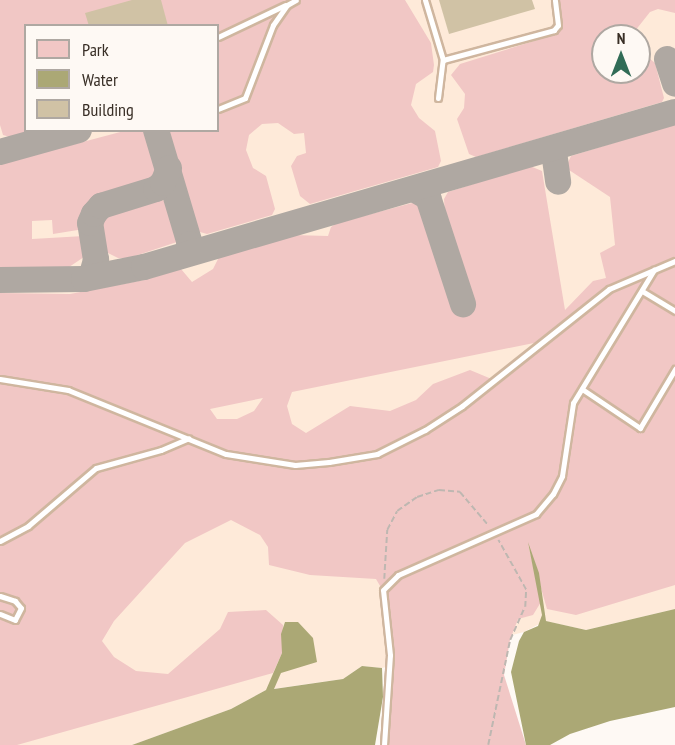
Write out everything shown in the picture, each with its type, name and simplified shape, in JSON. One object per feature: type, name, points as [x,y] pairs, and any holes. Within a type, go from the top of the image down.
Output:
[{"type":"lane","points":[[219,37],[296,0]]},
{"type":"lane","points":[[425,0],[443,60],[438,98]]},
{"type":"lane","points":[[443,60],[554,30],[558,25],[555,0]]},
{"type":"lane","points":[[219,110],[244,98],[273,25],[287,5]]},
{"type":"lane","points":[[0,379],[68,390],[226,454],[296,465],[377,454],[425,430],[462,406],[609,289],[675,261]]},
{"type":"lane","points":[[384,745],[390,655],[383,590],[398,575],[495,534],[536,513],[553,494],[562,476],[569,419],[582,389],[655,268]]},
{"type":"lane","points":[[642,291],[675,311]]},
{"type":"lane","points":[[582,389],[640,428],[675,369]]},
{"type":"lane","points":[[0,541],[28,526],[96,468],[161,450],[189,438]]},
{"type":"lane","points":[[0,596],[15,601],[21,608],[15,620],[0,614]]},
{"type":"path","points":[[383,590],[387,530],[398,512],[417,497],[439,490],[460,492],[495,534],[526,590],[525,607],[510,640],[488,745]]},
{"type":"shaded area","points":[[0,0],[675,0],[675,609],[586,630],[545,621],[524,632],[382,668],[362,666],[343,679],[266,690],[231,709],[132,745],[0,745]]},
{"type":"green space","points":[[0,0],[405,0],[431,43],[434,65],[433,72],[416,84],[411,105],[419,118],[435,131],[441,161],[438,167],[310,204],[300,196],[291,166],[297,156],[306,153],[304,133],[294,134],[278,123],[262,124],[249,135],[246,150],[253,168],[266,176],[275,209],[272,215],[207,234],[200,232],[190,224],[167,134],[168,132],[219,132],[219,24],[24,24],[24,132],[37,132],[14,138],[3,135],[0,125]]},
{"type":"green space","points":[[555,0],[675,0],[675,13],[658,9],[650,12],[640,24],[591,24],[591,84],[651,84],[651,60],[655,63],[664,98],[662,102],[476,157],[469,154],[457,119],[464,108],[465,94],[451,75],[460,64],[550,36],[558,24]]},
{"type":"green space","points":[[675,124],[675,585],[576,615],[547,609],[528,543],[541,602],[533,615],[518,619],[510,640],[504,675],[526,745],[384,745],[390,692],[386,596],[376,579],[310,575],[269,565],[268,547],[260,535],[231,520],[185,543],[114,621],[102,641],[114,657],[136,671],[168,674],[220,629],[228,612],[266,610],[283,625],[282,653],[273,673],[17,745],[0,745],[0,293],[70,294],[144,280],[181,269],[192,282],[213,269],[219,257],[292,235],[328,236],[331,227],[337,223],[416,202],[423,209],[450,296],[444,199],[448,192],[530,166],[542,171],[565,310],[593,281],[606,278],[600,253],[615,245],[610,197],[566,167],[571,156]],"holes":[[[539,342],[494,380],[470,370],[433,384],[416,400],[390,411],[350,406],[306,433],[292,424],[287,406],[292,392]],[[263,398],[254,411],[237,419],[217,419],[210,409]]]},
{"type":"green space","points":[[120,132],[152,132],[162,166],[154,178],[101,194],[87,208],[84,229],[53,234],[52,220],[32,221],[32,239],[84,236],[84,257],[66,269],[0,267],[0,164]]},
{"type":"green space","points":[[157,196],[177,210],[182,228],[177,242],[129,258],[118,258],[100,249],[95,238],[97,220]]},
{"type":"water","points":[[528,542],[539,573],[546,621],[586,630],[675,609],[675,707],[610,721],[570,734],[550,745],[526,745],[511,672],[519,641],[524,632],[538,626],[542,615]]},
{"type":"water","points":[[285,622],[298,622],[313,638],[317,662],[281,673],[274,689],[343,679],[362,666],[382,668],[383,697],[375,745],[132,745],[231,709],[266,690],[282,653],[281,634]]},
{"type":"building","points":[[132,0],[161,0],[167,24],[88,24],[85,13]]},
{"type":"building","points":[[439,0],[532,0],[535,9],[449,34]]},
{"type":"taxiway","points":[[667,59],[675,84]]},
{"type":"taxiway","points":[[0,280],[84,279],[144,267],[675,112]]},
{"type":"taxiway","points":[[0,152],[72,132]]},
{"type":"taxiway","points":[[157,132],[190,244],[188,249]]},
{"type":"taxiway","points":[[554,152],[558,182]]},
{"type":"taxiway","points":[[92,274],[96,260],[90,223],[94,214],[101,206],[156,189],[163,183],[169,168]]},
{"type":"taxiway","points":[[417,191],[428,197],[463,304]]}]
